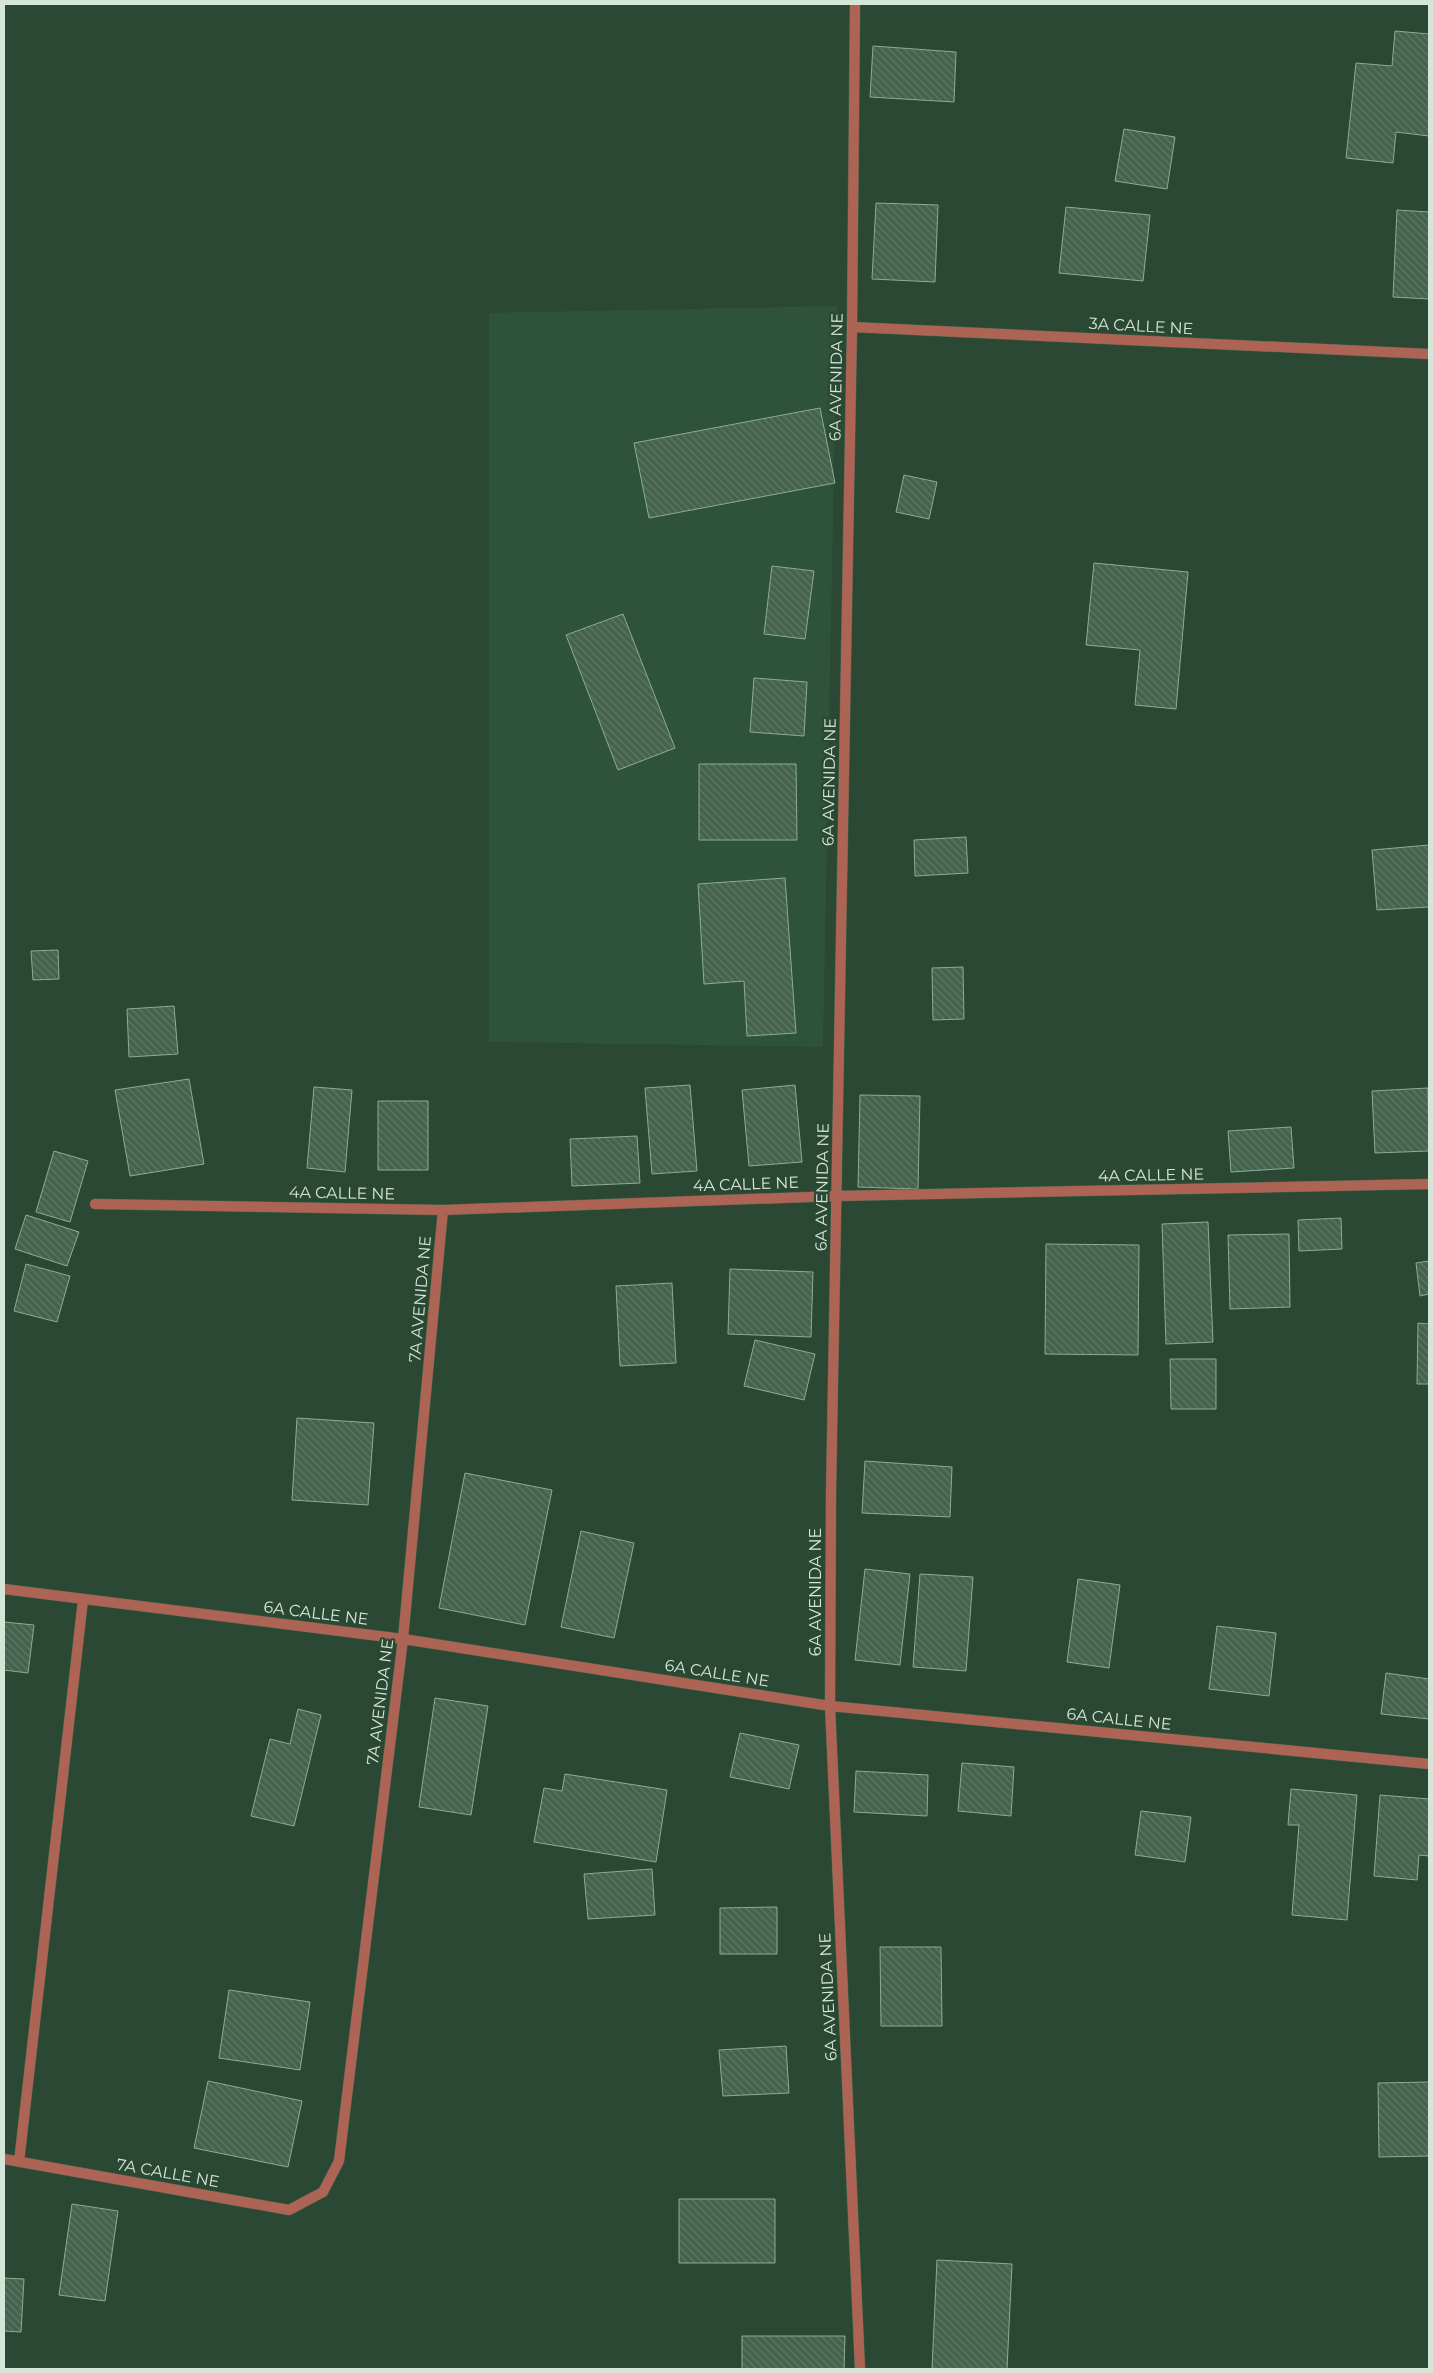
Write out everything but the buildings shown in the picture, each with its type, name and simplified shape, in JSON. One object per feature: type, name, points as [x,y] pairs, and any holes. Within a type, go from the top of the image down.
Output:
[{"type":"street","name":"6A AVENIDA NE","points":[[854,4],[852,327],[831,1483],[830,1706],[860,2369]]},
{"type":"street","name":"3A CALLE NE","points":[[852,327],[1429,354]]},
{"type":"street","name":"4A CALLE NE","points":[[95,1204],[443,1210],[837,1196],[1429,1184]]},
{"type":"street","name":"7A AVENIDA NE","points":[[323,2192],[339,2161],[403,1639],[443,1210]]},
{"type":"street","name":"6A CALLE NE","points":[[4,1589],[403,1639],[830,1706],[1429,1764]]},
{"type":"street","points":[[19,2162],[83,1600]]},
{"type":"street","name":"7A CALLE NE","points":[[4,2159],[289,2210],[323,2192]]},
{"type":"shaded area","points":[[837,306],[823,1047],[489,1042],[489,313]]}]
